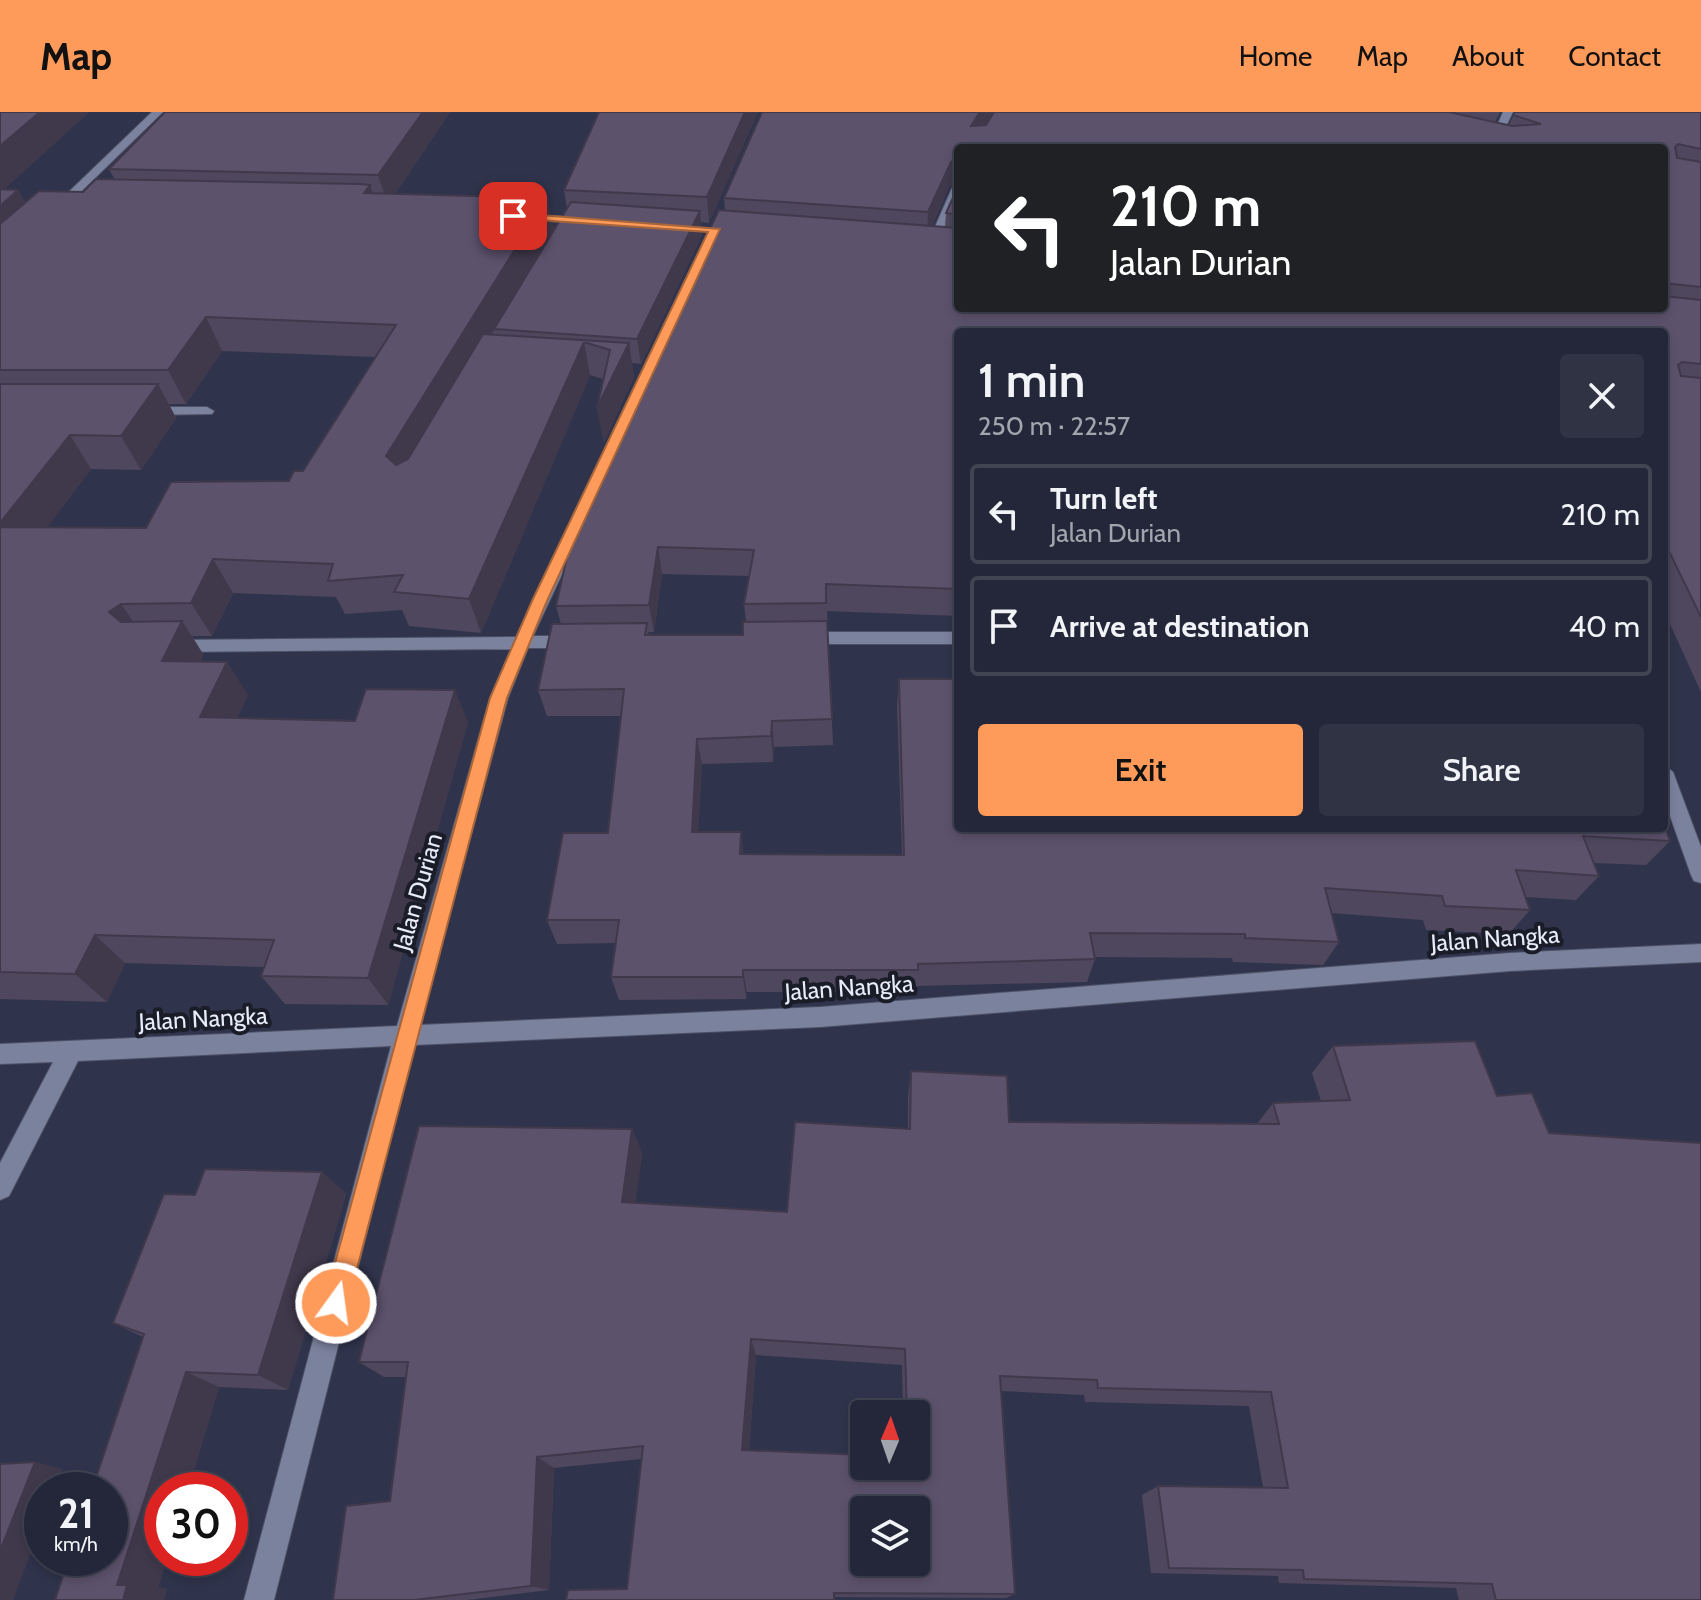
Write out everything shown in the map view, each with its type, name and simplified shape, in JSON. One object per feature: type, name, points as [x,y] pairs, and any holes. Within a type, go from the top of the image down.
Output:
[{"type":"street","points":[[42,225],[158,112]]},
{"type":"street","points":[[1493,142],[1508,112]]},
{"type":"street","points":[[918,244],[939,245],[954,200]]},
{"type":"street","points":[[47,203],[79,204]]},
{"type":"street","points":[[509,216],[599,221]]},
{"type":"street","points":[[563,232],[570,219]]},
{"type":"street","points":[[127,411],[207,411]]},
{"type":"street","name":"Jalan Durian","points":[[259,1600],[405,1036],[499,698],[591,494]]},
{"type":"street","points":[[777,638],[954,638]]},
{"type":"street","points":[[144,646],[585,642]]},
{"type":"street","points":[[1668,783],[1701,875]]},
{"type":"street","name":"Jalan Nangka","points":[[0,1054],[836,1016],[1510,962],[1701,953]]},
{"type":"street","points":[[0,1188],[71,1051]]},
{"type":"building","points":[[0,112],[40,112],[0,146]]},
{"type":"building","points":[[165,112],[423,112],[378,175],[109,169]]},
{"type":"building","points":[[599,112],[745,112],[707,197],[564,190]]},
{"type":"building","points":[[762,112],[980,112],[971,126],[986,125],[994,112],[1449,112],[1512,126],[1541,124],[1513,115],[1515,112],[1701,112],[1701,149],[1678,144],[1675,147],[1677,158],[1701,162],[1701,287],[1668,283],[1668,144],[954,144],[954,160],[928,212],[724,198]]},
{"type":"building","points":[[96,179],[360,184],[370,185],[364,193],[547,198],[386,456],[396,465],[408,459],[483,334],[629,343],[597,408],[610,350],[584,342],[469,599],[394,592],[403,575],[328,581],[333,564],[213,559],[191,603],[121,604],[109,612],[121,622],[182,621],[162,661],[227,662],[200,717],[355,721],[366,689],[455,690],[368,978],[261,976],[274,940],[95,935],[75,974],[0,972],[0,527],[146,528],[171,482],[289,481],[294,471],[303,471],[396,325],[206,317],[168,370],[0,370],[0,224],[39,191],[83,192]]},
{"type":"building","points":[[0,189],[18,190],[0,206]]},
{"type":"building","points":[[954,196],[954,214],[946,213]]},
{"type":"building","points":[[571,202],[700,211],[637,339],[494,329]]},
{"type":"building","points":[[719,210],[954,228],[954,312],[1668,312],[1668,296],[1701,300],[1701,364],[1682,362],[1678,365],[1681,376],[1701,378],[1701,617],[1668,549],[1668,328],[954,328],[954,589],[826,584],[826,603],[744,604],[754,550],[658,547],[649,605],[556,606],[579,502]]},
{"type":"building","points":[[0,384],[158,384],[121,436],[70,435],[0,523]]},
{"type":"building","points":[[827,621],[832,719],[772,721],[771,736],[697,739],[692,832],[741,832],[740,854],[904,855],[899,679],[954,679],[954,832],[1667,832],[1670,841],[1583,836],[1599,876],[1516,870],[1530,910],[1445,906],[1442,896],[1325,888],[1339,942],[1245,938],[1245,934],[1090,933],[1095,959],[918,964],[918,970],[743,970],[743,977],[611,977],[619,920],[547,920],[563,833],[608,833],[624,689],[538,690],[552,624],[647,623],[645,635],[743,635],[743,622]]},
{"type":"building","points":[[1475,1041],[1497,1096],[1532,1093],[1549,1133],[1701,1143],[1701,1600],[1496,1600],[1492,1584],[1304,1579],[1303,1570],[1169,1568],[1158,1486],[1288,1488],[1271,1392],[1098,1388],[1097,1380],[1000,1376],[1015,1594],[834,1593],[834,1600],[566,1600],[568,1590],[627,1589],[643,1446],[537,1457],[531,1586],[414,1600],[333,1600],[346,1506],[390,1501],[408,1362],[359,1362],[419,1126],[632,1129],[622,1202],[787,1212],[795,1122],[910,1129],[911,1071],[1007,1076],[1009,1122],[1279,1124],[1273,1103],[1350,1100],[1333,1046]],"holes":[[[751,1339],[905,1349],[907,1400],[930,1400],[930,1480],[850,1480],[850,1454],[742,1450]]]},
{"type":"building","points":[[205,1169],[322,1172],[258,1375],[186,1372],[154,1472],[144,1472],[144,1502],[128,1551],[128,1472],[98,1472],[144,1334],[113,1323],[164,1194],[195,1195]]},
{"type":"building","points":[[35,1462],[31,1472],[24,1472],[24,1490],[0,1551],[0,1464]]},
{"type":"building","points":[[63,1576],[120,1576],[117,1585],[127,1585],[123,1600],[55,1600]]},
{"type":"route","points":[[336,1303],[405,1036],[499,698],[539,601],[715,229],[513,216]]}]
